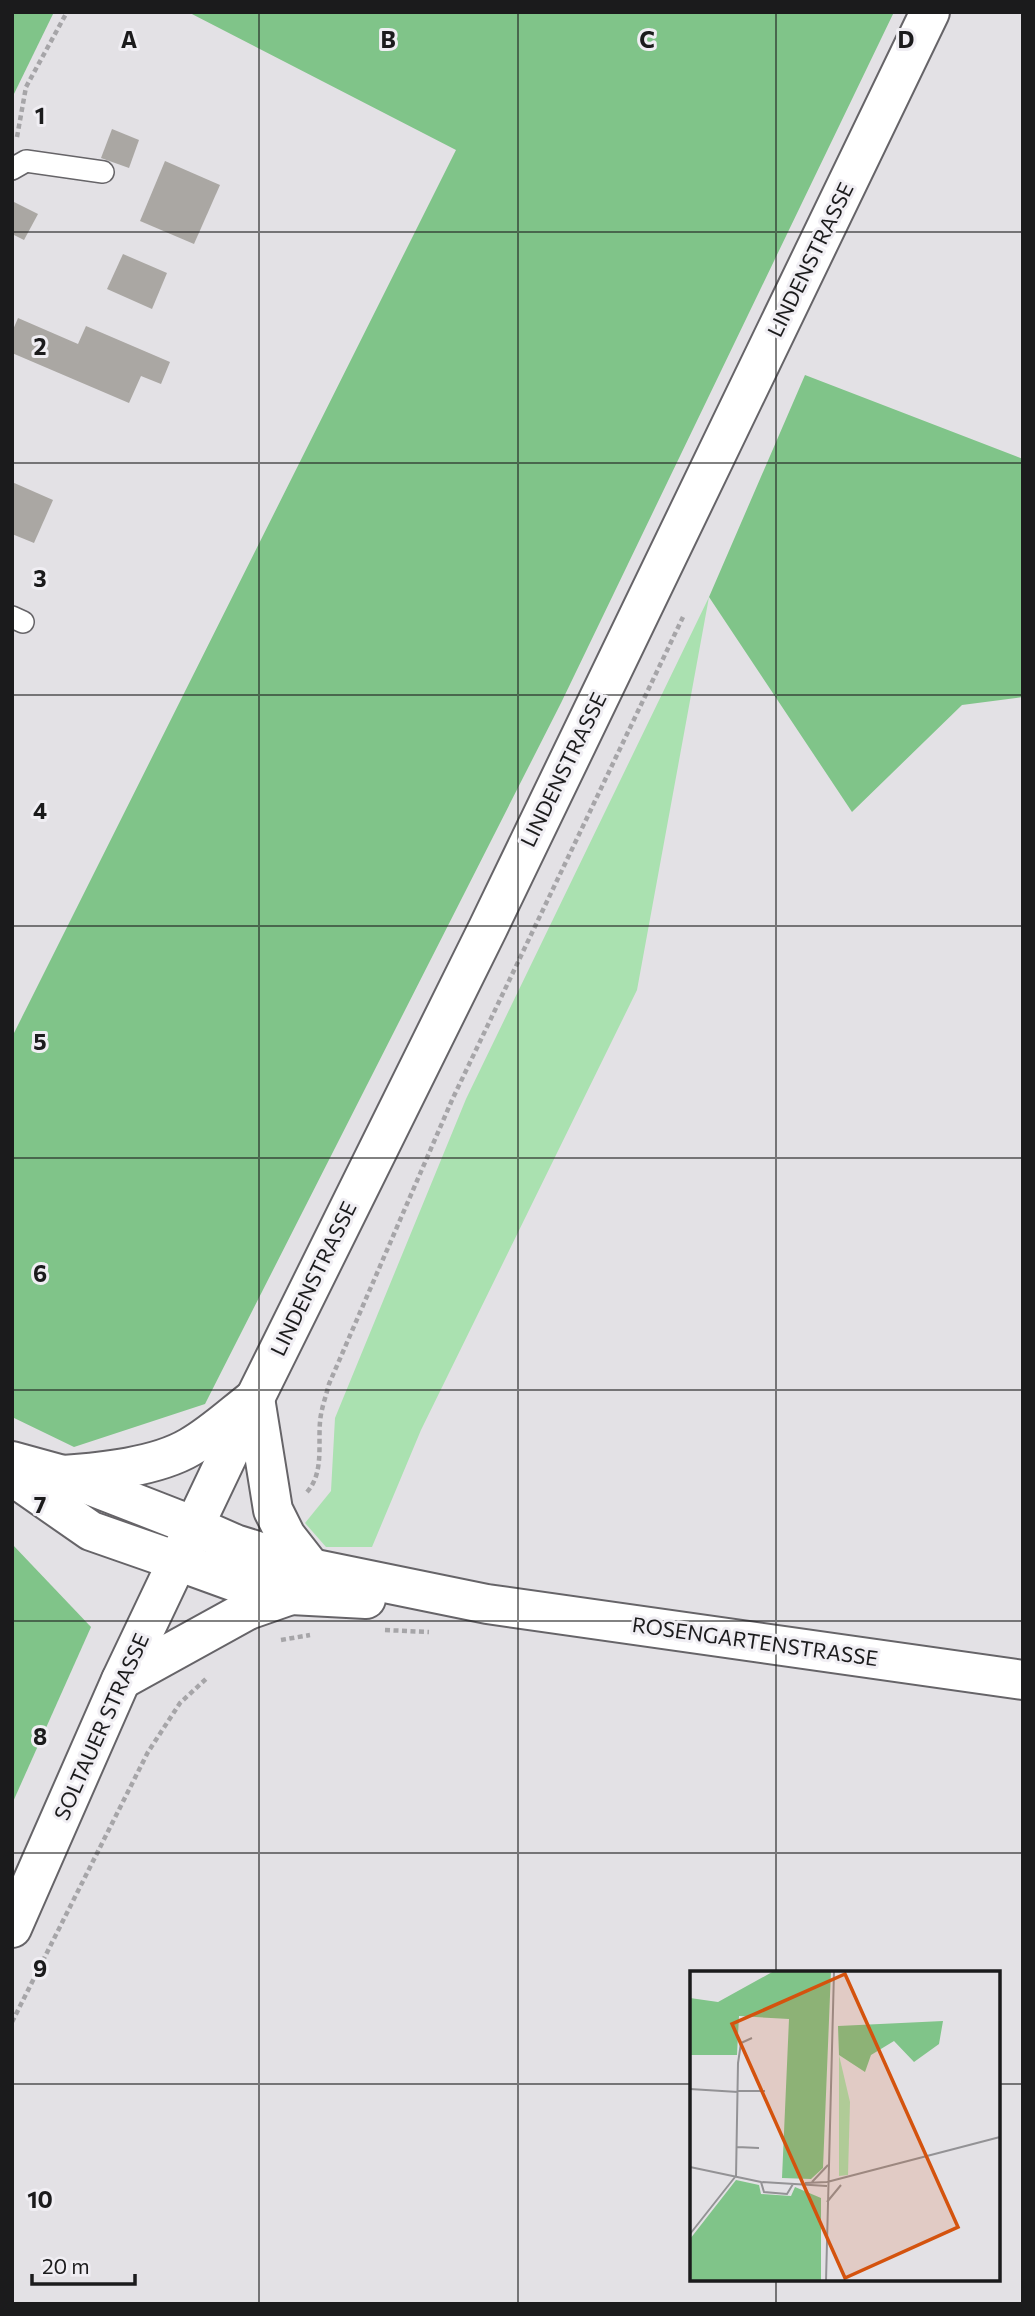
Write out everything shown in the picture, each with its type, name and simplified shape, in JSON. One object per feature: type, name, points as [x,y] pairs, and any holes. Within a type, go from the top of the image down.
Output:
[{"type":"main road","name":"LINDENSTRASSE","points":[[194,1526],[488,928],[930,12]]},
{"type":"main road","points":[[12,1461],[63,1475],[113,1471],[150,1462],[189,1448],[255,1398],[273,1510],[286,1536],[301,1582],[121,1680]]},
{"type":"main road","name":"ROSENGARTENSTRASSE","points":[[63,1475],[236,1544],[301,1582]]},
{"type":"main road","name":"ROSENGARTENSTRASSE","points":[[12,1476],[91,1531],[228,1580],[301,1582],[487,1604],[1023,1680]]},
{"type":"main road","name":"SOLTAUER STRASSE","points":[[12,1928],[121,1680],[194,1526]]},
{"type":"lane","points":[[13,159],[103,172]]},
{"type":"path","points":[[13,159],[26,87],[67,12]]},
{"type":"path","points":[[273,1510],[299,1501],[313,1485],[319,1462],[320,1419],[329,1384],[452,1100],[684,613]]},
{"type":"path","points":[[12,2022],[148,1752],[180,1703],[215,1669]]},
{"type":"green space","points":[[12,12],[54,12],[12,98]]},
{"type":"green space","points":[[188,12],[894,12],[561,703],[205,1404],[74,1447],[12,1417],[12,1037],[456,150]]},
{"type":"green space","points":[[805,375],[1023,459],[1023,697],[962,705],[852,812],[709,597]]},
{"type":"green space","points":[[709,597],[637,990],[421,1430],[372,1547],[326,1547],[305,1523],[331,1491],[335,1418],[466,1099]]},
{"type":"green space","points":[[12,1544],[91,1627],[12,1804]]},
{"type":"building","points":[[112,129],[139,140],[129,168],[101,158]]},
{"type":"building","points":[[165,161],[220,185],[194,244],[140,221]]},
{"type":"building","points":[[12,201],[38,214],[24,240],[12,234]]},
{"type":"building","points":[[123,254],[167,273],[152,309],[107,289]]},
{"type":"building","points":[[18,318],[78,344],[86,326],[170,362],[161,384],[141,376],[129,403],[12,353],[12,332]]},
{"type":"building","points":[[12,482],[53,500],[34,543],[12,534]]}]
